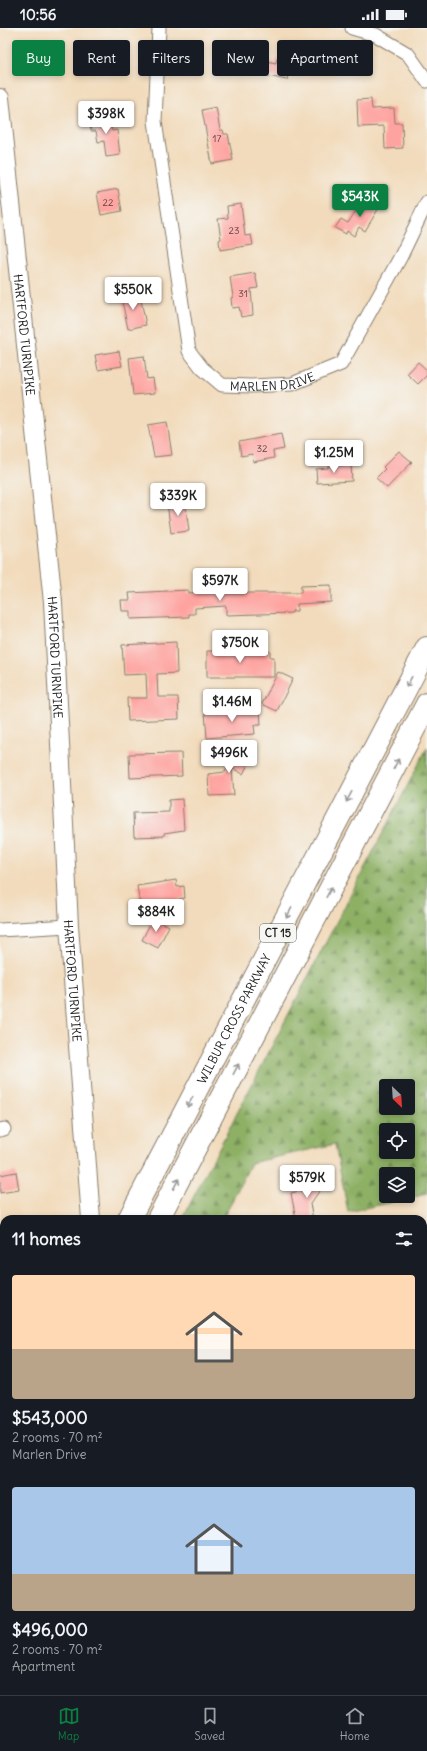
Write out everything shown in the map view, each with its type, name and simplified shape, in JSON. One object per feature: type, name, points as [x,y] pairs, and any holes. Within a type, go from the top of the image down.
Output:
[{"type":"highway","name":"WILBUR CROSS PARKWAY","points":[[131,1215],[427,648]]},
{"type":"highway","name":"CT 15","points":[[160,1215],[427,704]]},
{"type":"main road","name":"HARTFORD TURNPIKE","points":[[0,98],[53,602],[68,926],[91,1211]]},
{"type":"street","name":"MARLEN DRIVE","points":[[159,28],[156,121],[189,351],[202,368],[222,385],[251,386],[292,384],[341,364],[401,256],[427,202]]},
{"type":"street","points":[[352,28],[376,35],[408,54],[427,81]]},
{"type":"street","points":[[0,930],[68,926]]},
{"type":"green space","points":[[427,748],[427,1194],[415,1197],[415,1167],[379,1167],[379,1203],[388,1203],[348,1212],[335,1144],[251,1163],[225,1215],[184,1215]]},
{"type":"building","points":[[277,58],[277,76],[288,76],[287,80],[268,76],[269,62],[276,63]]},
{"type":"building","points":[[371,99],[372,109],[394,108],[395,123],[402,123],[403,148],[385,149],[384,126],[358,127],[357,100]]},
{"type":"building","points":[[216,107],[220,130],[223,130],[224,134],[228,134],[233,160],[212,164],[202,110]]},
{"type":"building","points":[[109,116],[112,131],[117,130],[120,155],[106,157],[104,141],[98,142],[96,131],[91,131],[89,120]]},
{"type":"building","points":[[118,189],[122,211],[101,215],[97,193]]},
{"type":"building","points":[[365,197],[380,206],[365,231],[359,227],[354,236],[347,231],[346,234],[335,228],[341,219],[348,223]]},
{"type":"building","points":[[241,204],[245,236],[251,235],[253,245],[220,250],[219,240],[221,239],[218,219],[228,218],[227,206]]},
{"type":"building","points":[[255,273],[258,288],[251,289],[253,315],[241,317],[239,307],[232,308],[231,298],[233,297],[230,277]]},
{"type":"building","points":[[135,292],[137,301],[141,300],[146,325],[128,329],[121,296]]},
{"type":"building","points":[[119,351],[122,366],[98,370],[95,355]]},
{"type":"building","points":[[144,356],[147,379],[153,378],[155,393],[133,395],[129,358]]},
{"type":"building","points":[[418,362],[427,370],[427,375],[418,384],[407,374]]},
{"type":"building","points":[[167,422],[172,455],[154,457],[148,425]]},
{"type":"building","points":[[281,434],[284,449],[273,451],[274,458],[253,462],[252,454],[241,456],[239,442]]},
{"type":"building","points":[[399,451],[412,462],[387,488],[376,478],[385,469],[383,467]]},
{"type":"building","points":[[351,465],[352,481],[317,483],[316,469],[328,468],[328,466]]},
{"type":"building","points":[[185,501],[189,531],[171,533],[167,503]]},
{"type":"building","points":[[331,585],[331,602],[297,604],[297,611],[292,611],[292,613],[226,615],[226,606],[195,608],[195,614],[189,614],[189,617],[130,619],[130,611],[122,611],[121,600],[130,600],[129,593],[188,590],[188,593],[217,591],[217,593],[301,593],[301,586]]},
{"type":"building","points":[[176,642],[177,673],[157,674],[158,697],[178,697],[179,719],[128,721],[127,698],[147,698],[146,674],[124,675],[122,645]]},
{"type":"building","points":[[207,651],[270,651],[270,657],[274,657],[274,677],[207,677]]},
{"type":"building","points":[[278,672],[293,679],[277,711],[262,704]]},
{"type":"building","points":[[260,709],[261,725],[254,725],[255,734],[207,738],[205,713]]},
{"type":"building","points":[[238,745],[254,753],[243,774],[232,768],[234,795],[209,796],[208,774],[225,772]]},
{"type":"building","points":[[181,753],[182,776],[130,778],[129,754]]},
{"type":"building","points":[[182,799],[184,830],[164,833],[164,836],[134,837],[133,813],[169,812],[169,800]]},
{"type":"building","points":[[176,880],[177,887],[184,886],[185,898],[179,899],[179,903],[171,904],[171,907],[141,911],[137,886]]},
{"type":"building","points":[[153,918],[169,926],[158,948],[142,940]]},
{"type":"building","points":[[16,1172],[19,1190],[0,1193],[0,1175]]},
{"type":"building","points":[[315,1175],[326,1182],[310,1204],[312,1215],[295,1215],[291,1193],[304,1190]]}]
